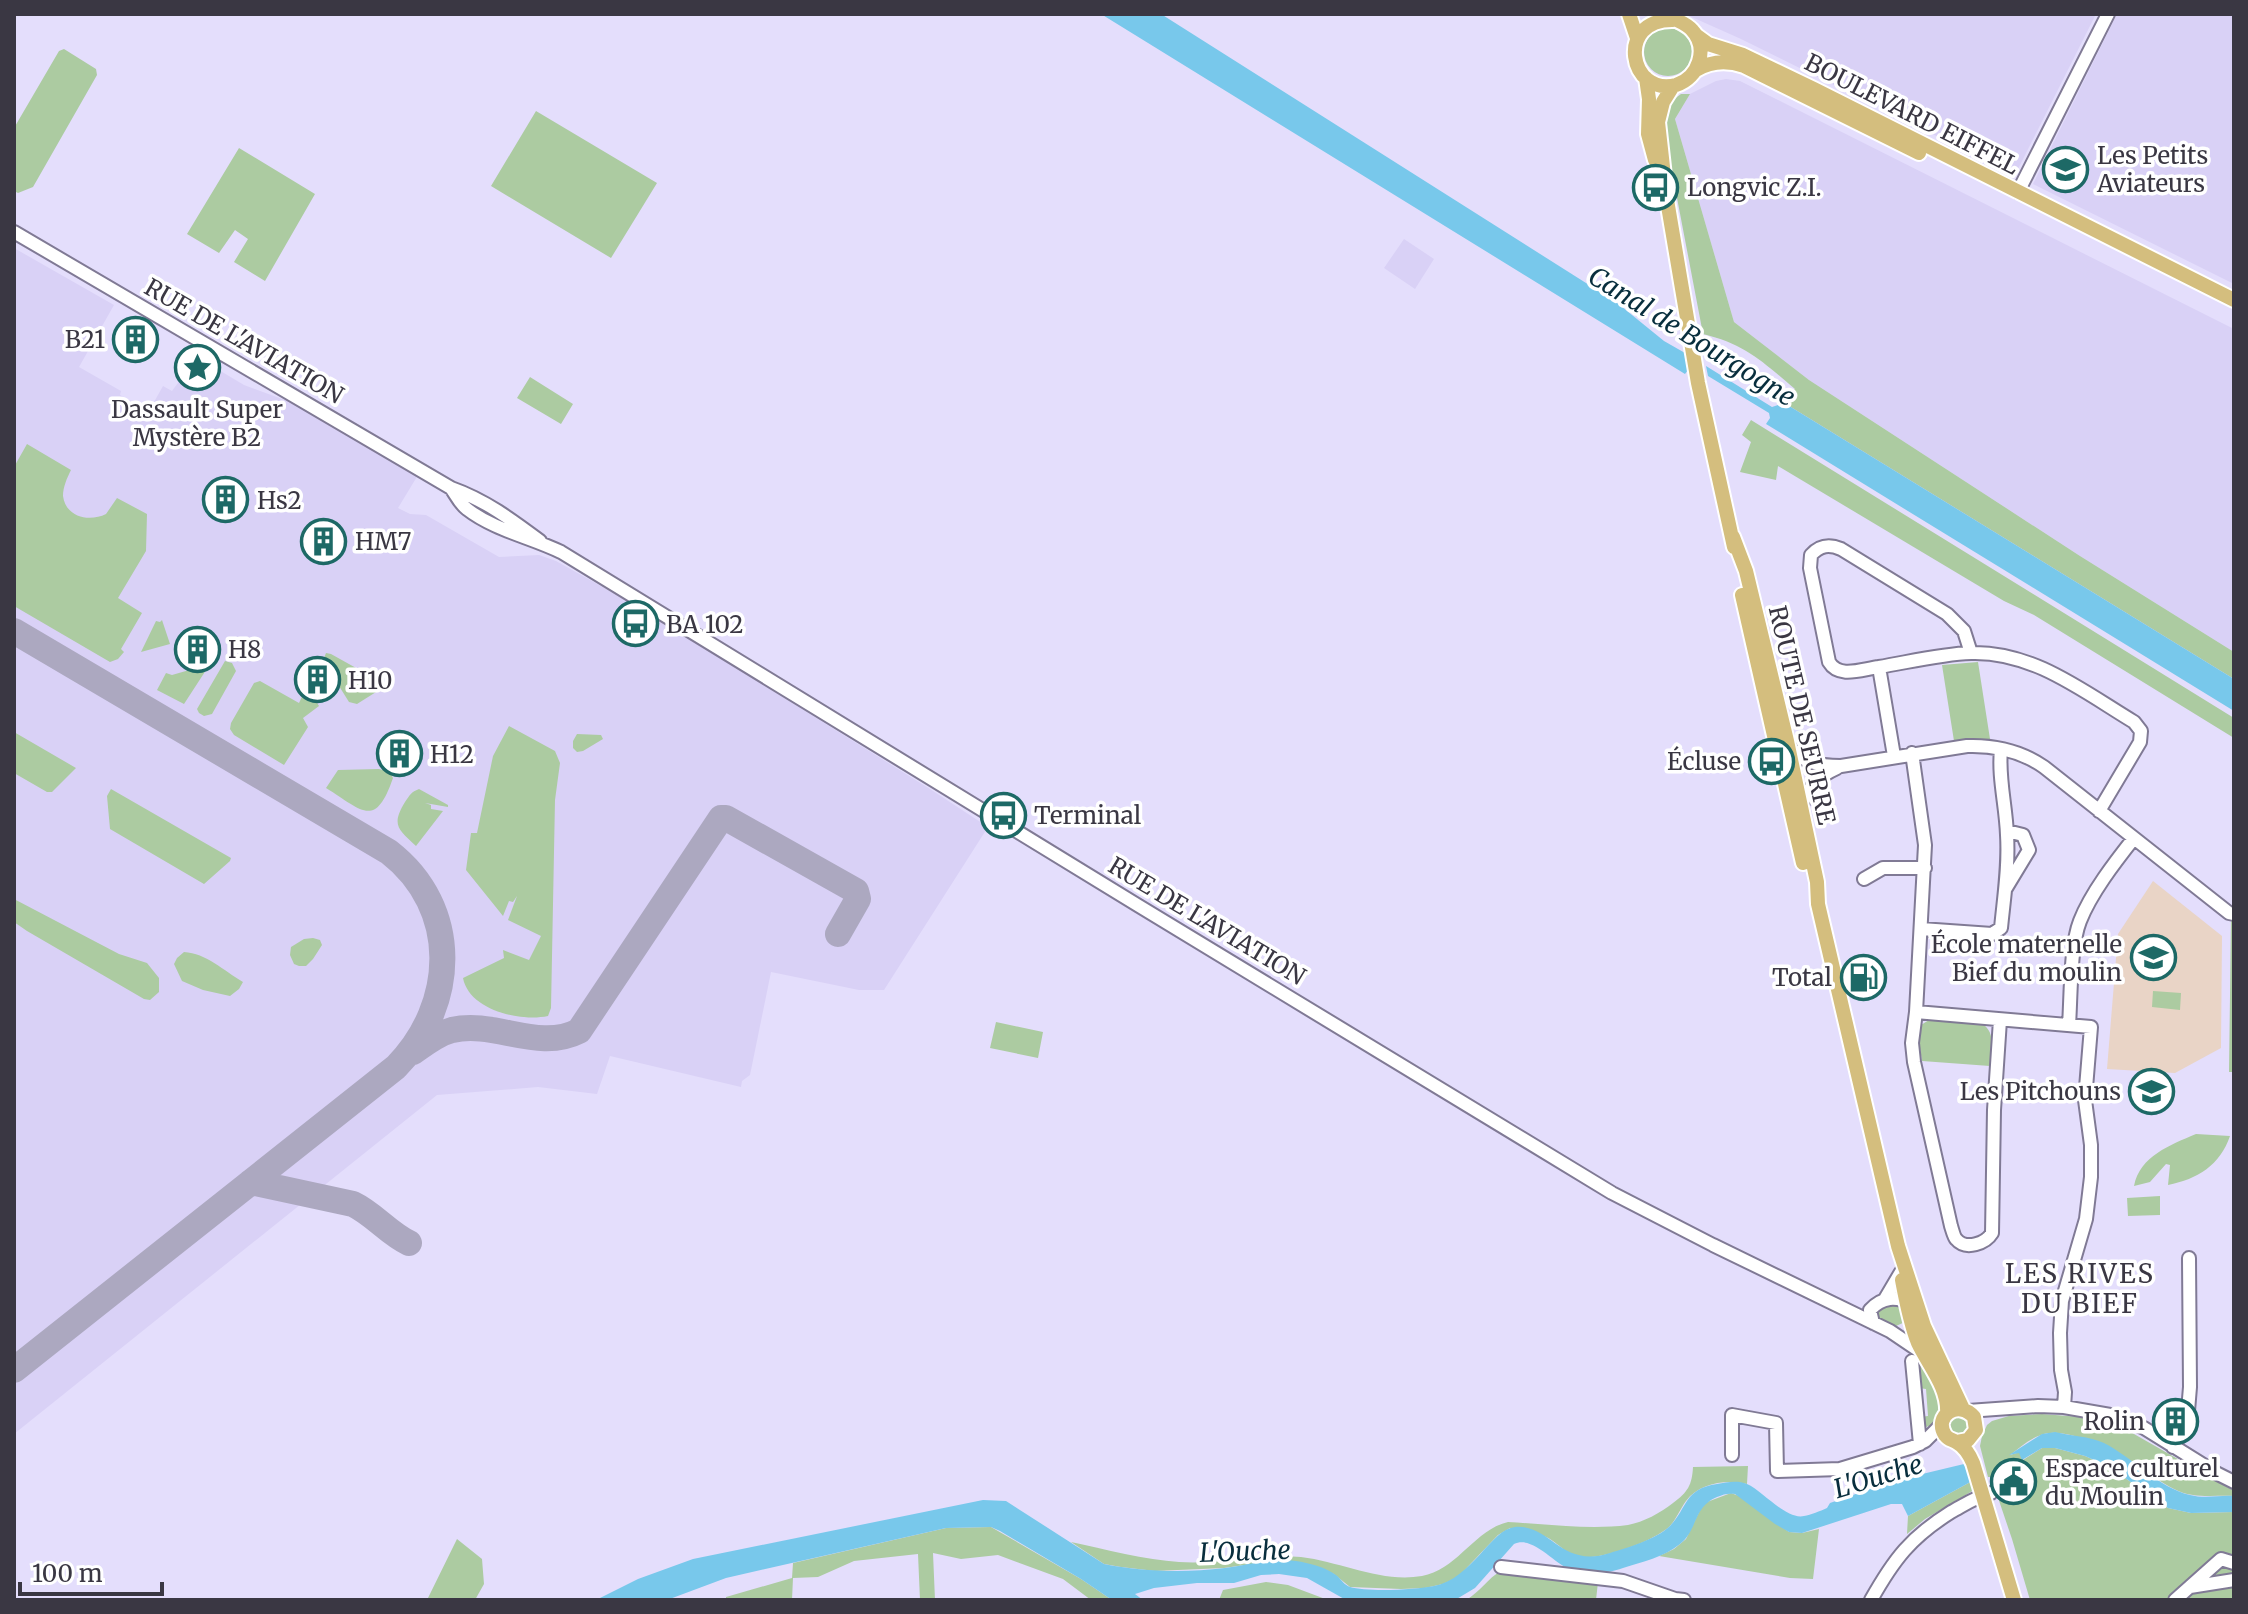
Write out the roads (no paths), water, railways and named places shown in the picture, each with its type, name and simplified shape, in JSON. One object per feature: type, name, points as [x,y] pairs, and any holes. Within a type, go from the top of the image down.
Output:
[{"type":"main road","points":[[1629,14],[1637,38]]},
{"type":"main road","points":[[1670,17],[1683,23],[1697,36],[1701,54],[1696,70],[1686,80],[1673,86],[1658,85],[1646,78],[1636,63],[1635,46],[1644,29],[1670,17]]},
{"type":"main road","name":"BOULEVARD EIFFEL","points":[[1697,36],[1708,44],[1743,55],[2234,300]]},
{"type":"main road","name":"BOULEVARD EIFFEL","points":[[1696,70],[1723,62],[1744,66],[2234,310]]},
{"type":"main road","name":"ROUTE DE SEURRE","points":[[1646,78],[1648,134],[1666,194]]},
{"type":"main road","name":"ROUTE DE SEURRE","points":[[1673,86],[1663,102],[1658,122],[1666,194],[1697,377],[1733,537],[1746,571],[1787,741],[1788,776],[1801,808],[1817,882],[1818,904],[1912,1299],[1912,1325],[1918,1357],[1945,1392],[1945,1418]]},
{"type":"main road","name":"ROUTE DE SEURRE","points":[[1733,537],[1735,564],[1788,776],[1808,882],[1818,904]]},
{"type":"main road","name":"ROUTE DE SEURRE","points":[[1898,1246],[1901,1272],[1912,1299]]},
{"type":"main road","points":[[1912,1299],[1966,1410],[1974,1417],[1976,1429],[1963,1446]]},
{"type":"main road","points":[[1966,1410],[1955,1409],[1945,1418],[1944,1433],[1963,1446],[1987,1494],[2023,1600]]},
{"type":"main road","points":[[1987,1494],[2014,1600]]},
{"type":"street","points":[[2018,192],[2108,14]]},
{"type":"street","name":"RUE DE L'AVIATION","points":[[14,232],[451,488],[481,501],[540,541],[1612,1193],[1873,1323]]},
{"type":"street","points":[[1971,653],[1964,631],[1942,610],[1834,546],[1821,547],[1811,555],[1810,568],[1833,669],[1840,672],[1971,653],[1995,655],[2034,664],[2139,726],[2140,742],[2099,811]]},
{"type":"street","points":[[1879,667],[1894,756]]},
{"type":"street","points":[[1787,741],[1794,752],[1810,764]]},
{"type":"street","points":[[1788,776],[1810,764],[1841,766],[1967,746],[2001,749],[2037,762],[2234,914]]},
{"type":"street","points":[[1921,929],[1995,933],[2001,928],[2007,831],[2000,779],[2001,749]]},
{"type":"street","points":[[1912,753],[1924,832],[1925,868],[1912,1043],[1951,1226],[1955,1238],[1963,1244],[1982,1243],[1992,1233],[1994,1110],[2000,1020]]},
{"type":"street","points":[[1801,808],[1817,779],[1841,766]]},
{"type":"street","points":[[1788,776],[1817,779]]},
{"type":"street","points":[[2005,889],[2029,850],[2023,835],[2007,831]]},
{"type":"street","points":[[2069,1025],[2079,922],[2134,838]]},
{"type":"street","points":[[1864,879],[1883,868],[1925,868]]},
{"type":"street","points":[[1916,1012],[2091,1027],[2085,1100],[2091,1145],[2091,1177],[2086,1219],[2062,1301],[2060,1333],[2064,1407]]},
{"type":"street","points":[[2173,1447],[2184,1429],[2189,1399],[2189,1258]]},
{"type":"street","points":[[1842,1307],[1872,1307],[1885,1299],[1901,1272]]},
{"type":"street","points":[[1885,1299],[1912,1299]]},
{"type":"street","points":[[1872,1307],[1869,1313],[1873,1323],[1890,1331],[1918,1357],[1923,1442]]},
{"type":"street","points":[[1890,1331],[1912,1325]]},
{"type":"street","points":[[1966,1410],[2064,1407],[2116,1416],[2144,1428],[2234,1482]]},
{"type":"street","points":[[1976,1429],[2000,1409]]},
{"type":"street","points":[[1732,1455],[1732,1415],[1776,1423],[1777,1471],[1840,1469],[1923,1442],[1963,1446]]},
{"type":"street","points":[[1923,1442],[1945,1418]]},
{"type":"street","points":[[1871,1600],[1896,1560],[1926,1528],[1987,1494]]},
{"type":"street","points":[[2175,1600],[2221,1559],[2234,1563]]},
{"type":"street","points":[[1501,1567],[1623,1581],[1684,1600]]},
{"type":"street","points":[[2190,1587],[2234,1580]]},
{"type":"water","name":"Canal de Bourgogne","points":[[1101,14],[1161,14],[1616,302],[1664,341],[1685,353],[1688,370],[1685,374]]},
{"type":"water","name":"Canal de Bourgogne","points":[[1706,366],[1772,407],[1781,401],[2234,679],[2234,711],[1766,424],[1769,413],[1708,376]]},
{"type":"water","points":[[2055,1432],[2104,1443],[2167,1486],[2190,1495],[2234,1496],[2234,1512],[2191,1513],[2168,1508],[2108,1466],[2055,1448],[2042,1448],[2022,1460],[2019,1453],[2009,1455],[2042,1434]]},
{"type":"water","points":[[1964,1464],[1974,1480],[1908,1516],[1902,1504],[1891,1504],[1802,1533],[1789,1532],[1775,1524],[1735,1494],[1724,1494],[1709,1501],[1686,1538],[1674,1549],[1617,1570],[1574,1571],[1537,1547],[1522,1542],[1514,1544],[1475,1588],[1455,1600],[1346,1600],[1307,1578],[1279,1574],[1261,1575],[1234,1583],[1154,1588],[1135,1594],[1143,1600],[1112,1600],[991,1527],[946,1528],[726,1578],[667,1600],[596,1600],[638,1579],[693,1559],[983,1500],[1006,1501],[1104,1564],[1179,1571],[1287,1560],[1327,1570],[1357,1589],[1416,1589],[1447,1582],[1470,1565],[1498,1536],[1515,1527],[1538,1532],[1568,1551],[1593,1556],[1610,1553],[1657,1535],[1676,1519],[1692,1494],[1706,1486],[1744,1483],[1790,1514],[1804,1516],[1827,1508],[1830,1503],[1893,1481]]},
{"type":"place","name":"Les Petits Aviateurs","points":[[2066,169]]},
{"type":"place","name":"Longvic Z.I.","points":[[1656,187]]},
{"type":"place","name":"B21","points":[[136,339]]},
{"type":"place","name":"Dassault Super Mystère B2","points":[[197,367]]},
{"type":"place","name":"Hs2","points":[[226,500]]},
{"type":"place","name":"HM7","points":[[324,541]]},
{"type":"place","name":"BA 102","points":[[635,624]]},
{"type":"place","name":"H8","points":[[197,649]]},
{"type":"place","name":"H10","points":[[317,680]]},
{"type":"place","name":"H12","points":[[399,754]]},
{"type":"place","name":"Écluse","points":[[1772,761]]},
{"type":"place","name":"Terminal","points":[[1003,815]]},
{"type":"place","name":"École maternelle Bief du moulin","points":[[2153,958]]},
{"type":"place","name":"Total","points":[[1863,977]]},
{"type":"place","name":"Les Pitchouns","points":[[2152,1091]]},
{"type":"place","name":"Rolin","points":[[2176,1421]]},
{"type":"place","name":"Espace culturel du Moulin","points":[[2014,1482]]},
{"type":"district","name":"LES RIVES DU BIEF","points":[[2080,1288]]},
{"type":"water label","name":"L'Ouche","points":[[1878,1476]]},
{"type":"water label","name":"L'Ouche","points":[[1245,1551]]}]
